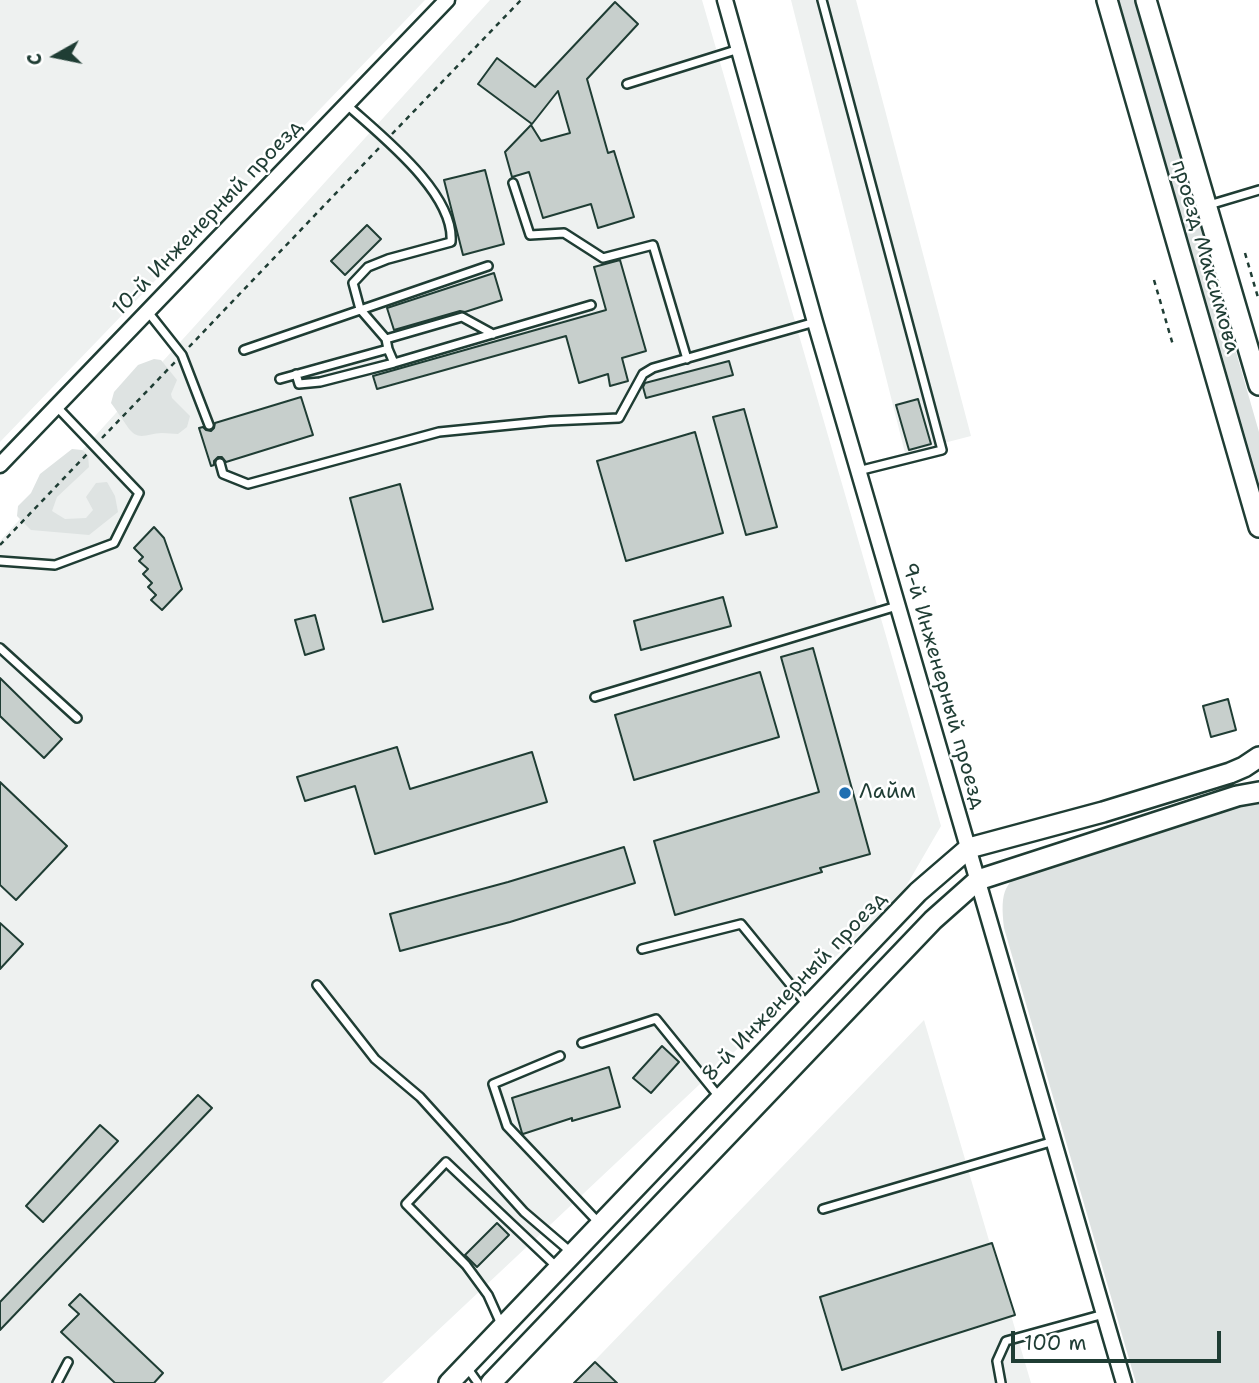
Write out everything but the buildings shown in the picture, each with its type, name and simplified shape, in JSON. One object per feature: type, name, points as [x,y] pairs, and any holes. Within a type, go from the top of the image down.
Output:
[{"type":"street","name":"10-й Инженерный проезд","points":[[0,465],[447,0]]},
{"type":"street","name":"9-й Инженерный проезд","points":[[725,0],[814,322],[1124,1383]]},
{"type":"street","name":"проезд Максимова","points":[[1107,0],[1259,524]]},
{"type":"street","name":"проезд Максимова","points":[[1146,0],[1259,385]]},
{"type":"street","name":"8-й Инженерный проезд","points":[[449,1383],[918,892],[969,848],[1103,812],[1230,773],[1259,757]]},
{"type":"street","points":[[491,1383],[933,920],[978,880],[1237,796],[1259,792]]},
{"type":"lane","points":[[821,0],[942,450],[858,471]]},
{"type":"lane","points":[[626,85],[739,49]]},
{"type":"lane","points":[[346,104],[423,176],[441,203],[452,234],[451,242],[368,267],[353,283],[360,309],[386,339],[394,363]]},
{"type":"lane","points":[[513,183],[530,235],[564,233],[603,258],[653,245],[687,359]]},
{"type":"lane","points":[[1207,206],[1259,190]]},
{"type":"lane","points":[[244,350],[488,266]]},
{"type":"lane","points":[[296,374],[299,384],[320,382],[591,305]]},
{"type":"lane","points":[[148,311],[182,355],[209,425]]},
{"type":"lane","points":[[386,339],[462,317],[493,334]]},
{"type":"lane","points":[[220,463],[223,474],[248,484],[439,432],[619,418],[642,374],[653,368],[814,322]]},
{"type":"lane","points":[[280,379],[388,349]]},
{"type":"lane","points":[[0,561],[54,565],[114,543],[139,493],[56,406]]},
{"type":"lane","points":[[595,697],[897,606]]},
{"type":"lane","points":[[0,648],[77,718]]},
{"type":"lane","points":[[642,949],[741,924],[808,1006]]},
{"type":"lane","points":[[317,985],[375,1059],[420,1097],[524,1212],[572,1254]]},
{"type":"lane","points":[[582,1043],[656,1019],[720,1099]]},
{"type":"lane","points":[[560,1056],[493,1084],[507,1126],[600,1224]]},
{"type":"lane","points":[[823,1209],[1054,1141]]},
{"type":"lane","points":[[503,1327],[488,1294],[466,1265],[406,1205],[446,1163],[558,1269]]},
{"type":"lane","points":[[1002,1383],[998,1362],[1006,1341],[1104,1314]]},
{"type":"lane","points":[[57,1383],[68,1362]]},
{"type":"lane","points":[[466,1366],[478,1383]]},
{"type":"path","points":[[0,545],[521,0]]},
{"type":"path","points":[[1245,253],[1259,301]]},
{"type":"path","points":[[1154,280],[1172,345]]},
{"type":"shaded area","points":[[0,0],[425,0],[0,442]]},
{"type":"shaded area","points":[[490,0],[702,0],[941,826],[901,895],[382,1383],[0,1383],[0,541]]},
{"type":"shaded area","points":[[791,0],[856,0],[971,436],[905,453]]},
{"type":"shaded area","points":[[1119,0],[1135,0],[1259,432],[1259,483]]},
{"type":"shaded area","points":[[154,359],[161,360],[177,380],[172,398],[190,416],[187,427],[178,434],[139,436],[131,431],[111,403],[114,392],[138,365]]},
{"type":"shaded area","points":[[72,449],[82,450],[88,455],[89,467],[57,497],[52,511],[65,519],[86,518],[93,510],[86,497],[96,483],[107,482],[115,496],[118,512],[89,535],[31,530],[17,516],[18,506],[31,493],[40,474]]},
{"type":"shaded area","points":[[1259,801],[1259,1383],[1136,1383],[1004,928],[1004,895],[1011,881],[1039,865]]},
{"type":"shaded area","points":[[924,1020],[1031,1383],[573,1383]]},
{"type":"place","name":"Лайм","points":[[845,793]]}]
